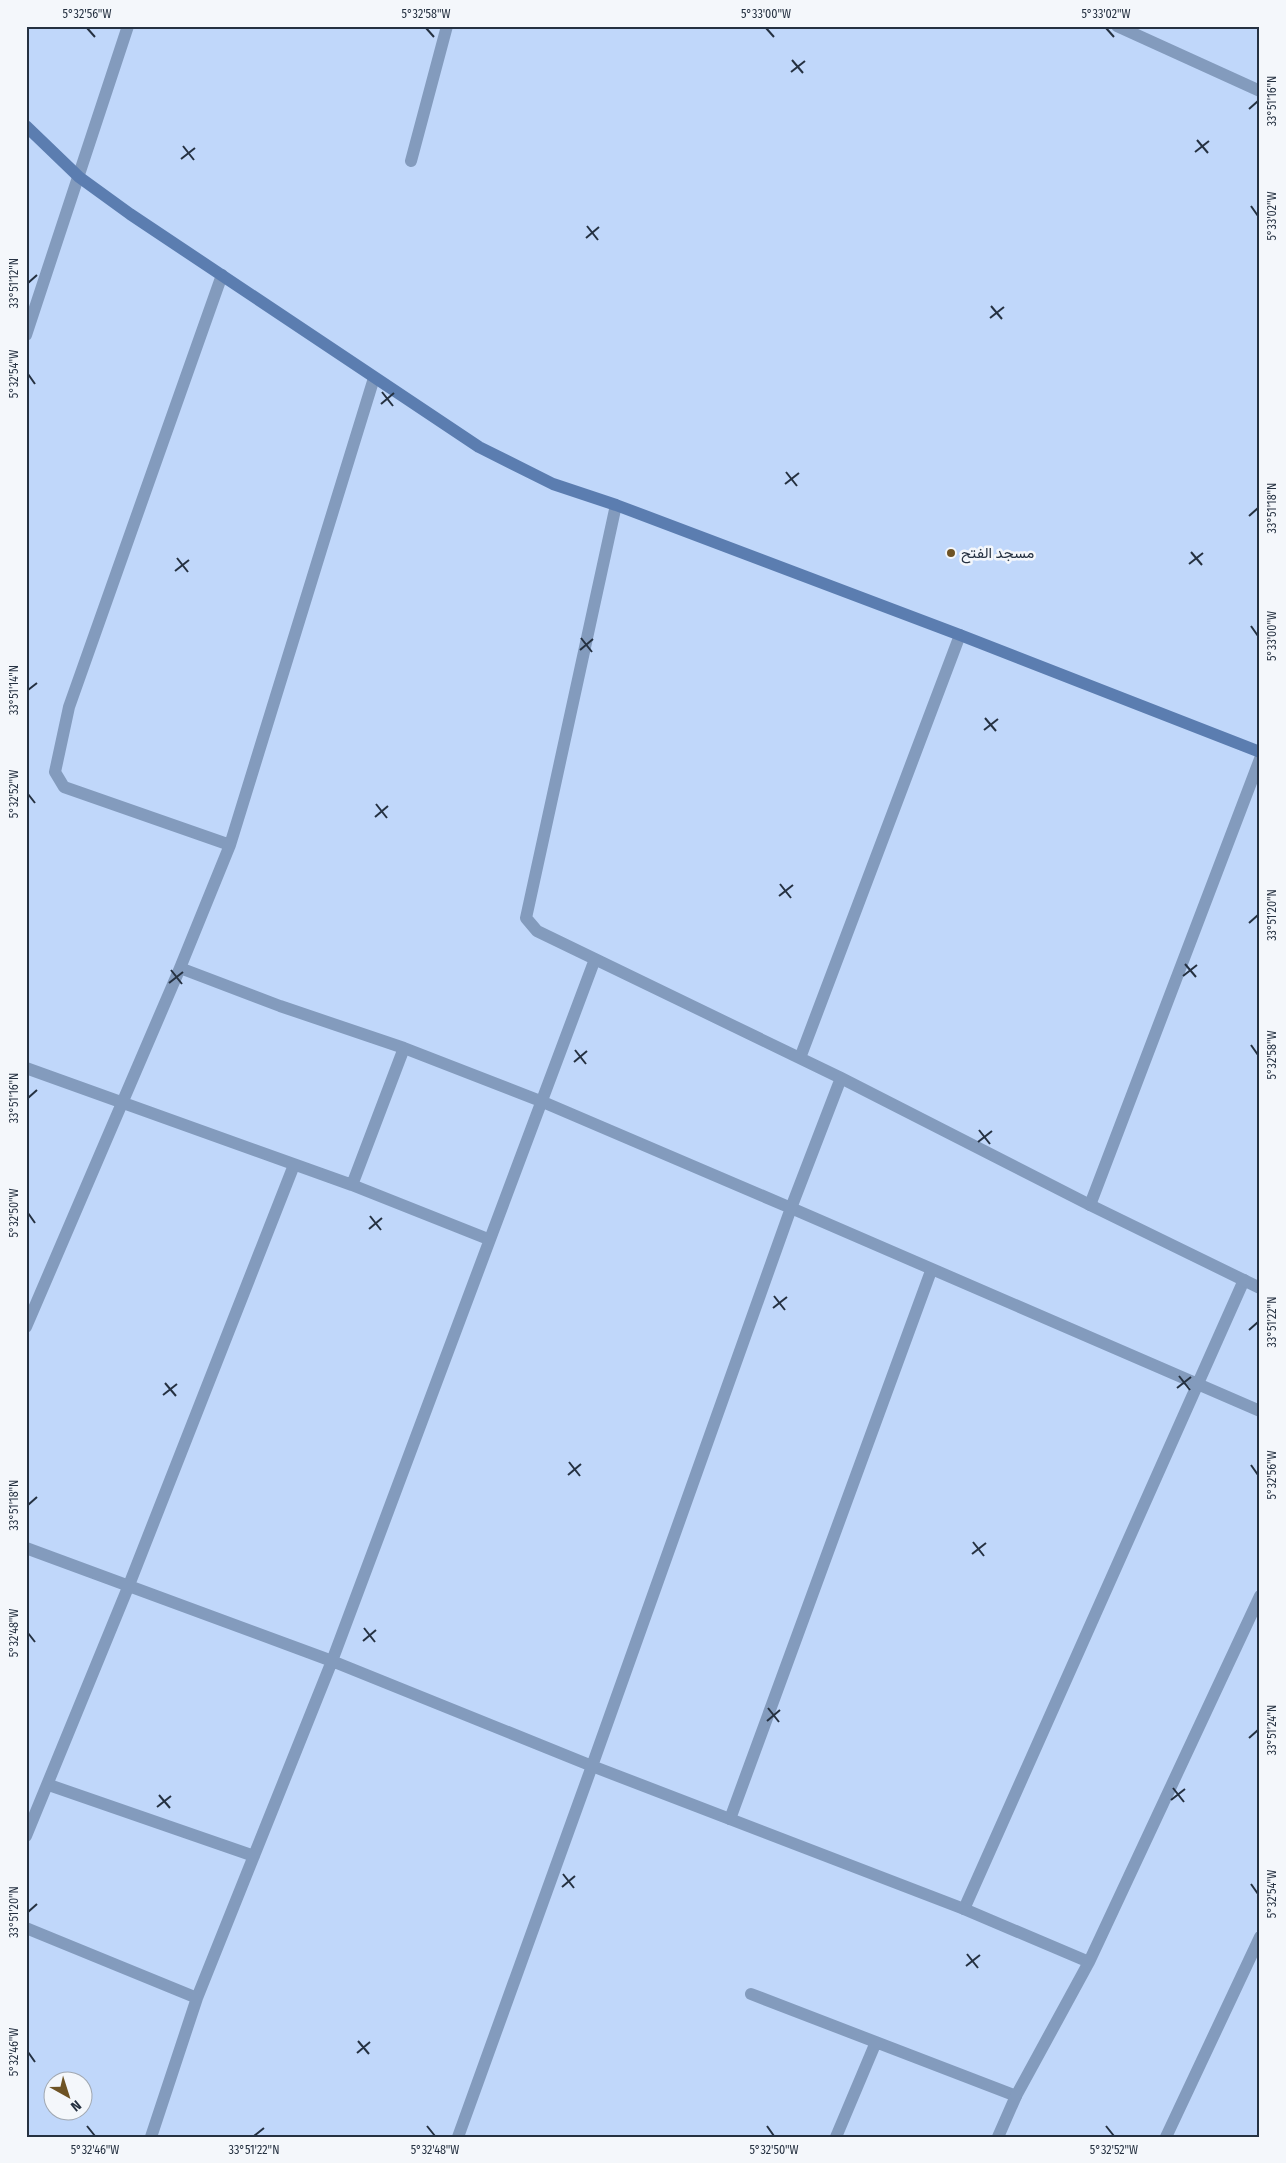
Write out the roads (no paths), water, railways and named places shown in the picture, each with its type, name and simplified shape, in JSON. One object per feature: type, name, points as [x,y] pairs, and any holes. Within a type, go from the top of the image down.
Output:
[{"type":"street","points":[[26,335],[80,177],[128,26]]},
{"type":"street","points":[[412,161],[447,26]]},
{"type":"street","points":[[1118,26],[1260,91]]},
{"type":"street","points":[[26,126],[80,177],[130,214],[479,447],[554,484],[616,505],[960,635],[1260,752]]},
{"type":"street","points":[[222,275],[69,707],[55,772],[64,787],[230,845]]},
{"type":"street","points":[[26,1327],[180,968],[230,845],[374,378]]},
{"type":"street","points":[[616,505],[526,918],[537,931],[841,1078],[1090,1205],[1260,1288]]},
{"type":"street","points":[[800,1058],[960,635]]},
{"type":"street","points":[[1090,1205],[1260,759]]},
{"type":"street","points":[[151,2137],[197,1998],[332,1661],[488,1239],[542,1102],[595,959]]},
{"type":"street","points":[[180,968],[280,1006],[404,1048],[542,1102],[1260,1411]]},
{"type":"street","points":[[352,1185],[404,1048]]},
{"type":"street","points":[[26,1068],[352,1185],[488,1239]]},
{"type":"street","points":[[458,2137],[791,1208],[841,1078]]},
{"type":"street","points":[[26,1836],[49,1785],[129,1585],[294,1165]]},
{"type":"street","points":[[730,1819],[931,1271]]},
{"type":"street","points":[[964,1910],[1244,1280]]},
{"type":"street","points":[[26,1548],[332,1661],[592,1766],[964,1910],[1089,1962]]},
{"type":"street","points":[[998,2137],[1016,2096],[1089,1962],[1260,1596]]},
{"type":"street","points":[[49,1785],[254,1856]]},
{"type":"street","points":[[26,1928],[197,1998]]},
{"type":"street","points":[[1166,2137],[1260,1937]]},
{"type":"street","points":[[751,1994],[1016,2096]]},
{"type":"street","points":[[836,2137],[876,2042]]},
{"type":"place","name":"مسجد الفتح","points":[[951,553]]}]
